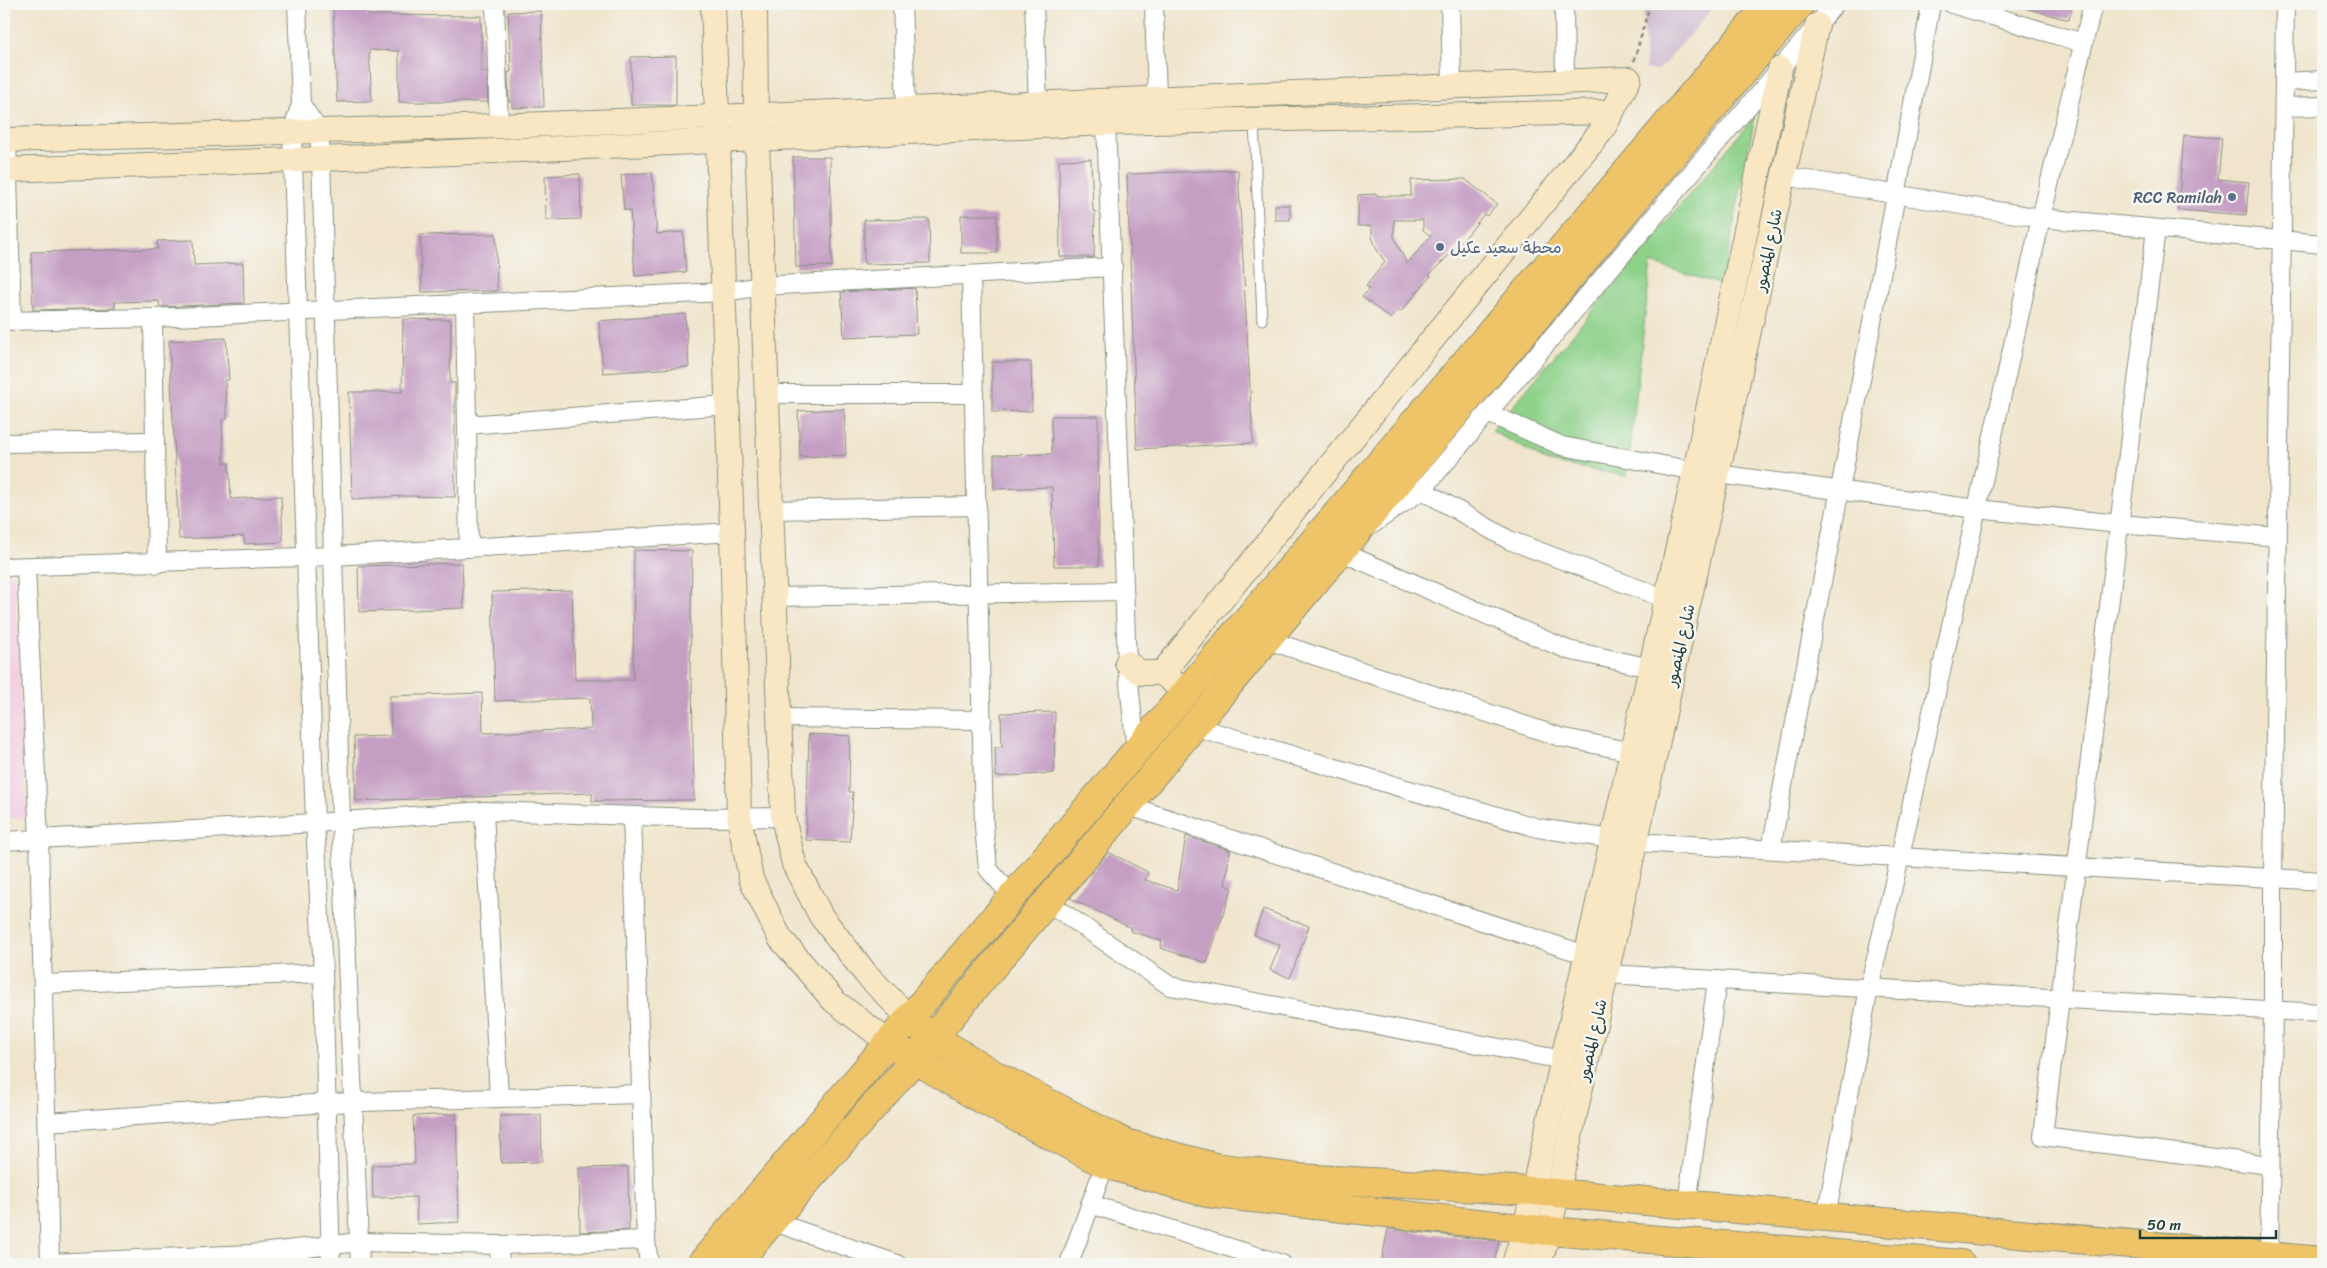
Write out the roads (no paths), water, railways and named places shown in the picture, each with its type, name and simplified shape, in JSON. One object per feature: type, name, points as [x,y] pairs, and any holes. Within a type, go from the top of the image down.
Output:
[{"type":"main road","points":[[713,4],[728,405],[739,817],[751,879],[780,938],[834,1000],[914,1060],[974,1095],[1105,1164],[1207,1193],[1537,1229],[1754,1256],[1961,1264]]},
{"type":"main road","points":[[755,4],[756,126],[783,817],[794,864],[821,916],[866,974],[910,1019],[933,1037],[993,1074],[1125,1143],[1215,1167],[1298,1178],[1545,1192],[1688,1204],[2214,1258],[2269,1256],[2318,1262]]},
{"type":"main road","points":[[736,1264],[771,1221],[914,1060],[1343,546],[1382,480],[1769,4]]},
{"type":"main road","points":[[700,1264],[1186,692],[1382,480],[1800,4]]},
{"type":"main road","name":"شارع المنصور","points":[[1539,1264],[1537,1229],[1545,1192],[1606,974],[1719,473],[1817,25]]},
{"type":"main road","name":"شارع المنصور","points":[[1545,1192],[1563,1060],[1695,471],[1780,69]]},
{"type":"main road","points":[[756,126],[906,109],[1630,79],[1603,129],[1162,673]]},
{"type":"main road","points":[[6,170],[321,159],[756,126],[1106,123],[1612,112]]},
{"type":"main road","points":[[5,140],[499,126],[718,128]]},
{"type":"main road","points":[[1127,663],[1142,673],[1162,673],[1186,692]]},
{"type":"main road","points":[[1612,839],[1636,842]]},
{"type":"main road","name":"شارع المنصور","points":[[1514,1264],[1537,1229]]},
{"type":"street","points":[[297,4],[301,104],[292,131],[315,824],[323,972],[331,1264]]},
{"type":"street","points":[[495,4],[499,126]]},
{"type":"street","points":[[902,4],[906,109]]},
{"type":"street","points":[[1034,4],[1038,103]]},
{"type":"street","points":[[1154,4],[1157,98]]},
{"type":"street","points":[[1450,4],[1452,86]]},
{"type":"street","points":[[1564,4],[1565,82]]},
{"type":"street","points":[[1651,668],[1568,650],[1343,546],[1422,490],[1835,4]]},
{"type":"street","points":[[1771,849],[1838,489],[1897,195],[1931,4]]},
{"type":"street","points":[[1952,4],[2083,43]]},
{"type":"street","points":[[1826,1217],[1869,988],[1900,857],[2041,218],[2093,4]]},
{"type":"street","points":[[2269,1256],[2274,1010],[2273,878],[2285,4]]},
{"type":"street","points":[[2284,82],[2323,80]]},
{"type":"street","points":[[301,104],[319,131],[321,159],[341,821],[360,1264]]},
{"type":"street","points":[[2284,107],[2323,106]]},
{"type":"street","points":[[1106,123],[1127,663],[1136,751]]},
{"type":"street","points":[[5,140],[8,321],[153,318],[724,292],[762,286],[1112,267]]},
{"type":"street","points":[[1784,176],[2041,218],[2323,244]]},
{"type":"street","points":[[2156,229],[2043,1136],[2270,1165]]},
{"type":"street","points":[[971,275],[984,827],[988,869],[1013,897]]},
{"type":"street","points":[[465,304],[469,548]]},
{"type":"street","points":[[153,318],[157,564]]},
{"type":"street","points":[[766,394],[974,394]]},
{"type":"street","points":[[467,425],[728,405]]},
{"type":"street","points":[[1488,413],[1562,446],[1695,471],[1977,509],[2119,524],[2278,536]]},
{"type":"street","points":[[4,443],[155,441]]},
{"type":"street","points":[[1422,490],[1509,540],[1666,598]]},
{"type":"street","points":[[771,510],[977,506]]},
{"type":"street","points":[[4,567],[157,564],[334,556],[732,532]]},
{"type":"street","points":[[26,567],[39,839],[50,1264],[251,1254],[359,1242],[499,1245],[646,1240]]},
{"type":"street","points":[[774,597],[1124,591]]},
{"type":"street","points":[[1265,639],[1560,737],[1632,752]]},
{"type":"street","points":[[779,718],[982,720]]},
{"type":"street","points":[[1192,726],[1538,828],[1612,839]]},
{"type":"street","points":[[1126,805],[1586,955]]},
{"type":"street","points":[[4,840],[315,824],[484,811],[632,816],[783,817]]},
{"type":"street","points":[[484,811],[499,1098]]},
{"type":"street","points":[[632,816],[646,1240],[649,1264]]},
{"type":"street","points":[[1636,842],[2323,881]]},
{"type":"street","points":[[1046,900],[1170,986],[1563,1060]]},
{"type":"street","points":[[43,984],[323,972]]},
{"type":"street","points":[[1606,974],[2323,1013]]},
{"type":"street","points":[[1688,1204],[1717,980]]},
{"type":"street","points":[[46,1122],[327,1104],[641,1094]]},
{"type":"street","points":[[1069,1264],[1105,1164]]},
{"type":"street","points":[[1090,1204],[1282,1264]]},
{"type":"street","points":[[771,1221],[897,1264]]},
{"type":"street","points":[[499,1245],[500,1264]]},
{"type":"lane","points":[[1254,119],[1262,320]]},
{"type":"place","name":"RCC Ramilah","points":[[2232,197]]},
{"type":"place","name":"محطة سعيد عكيل","points":[[1440,247]]}]
